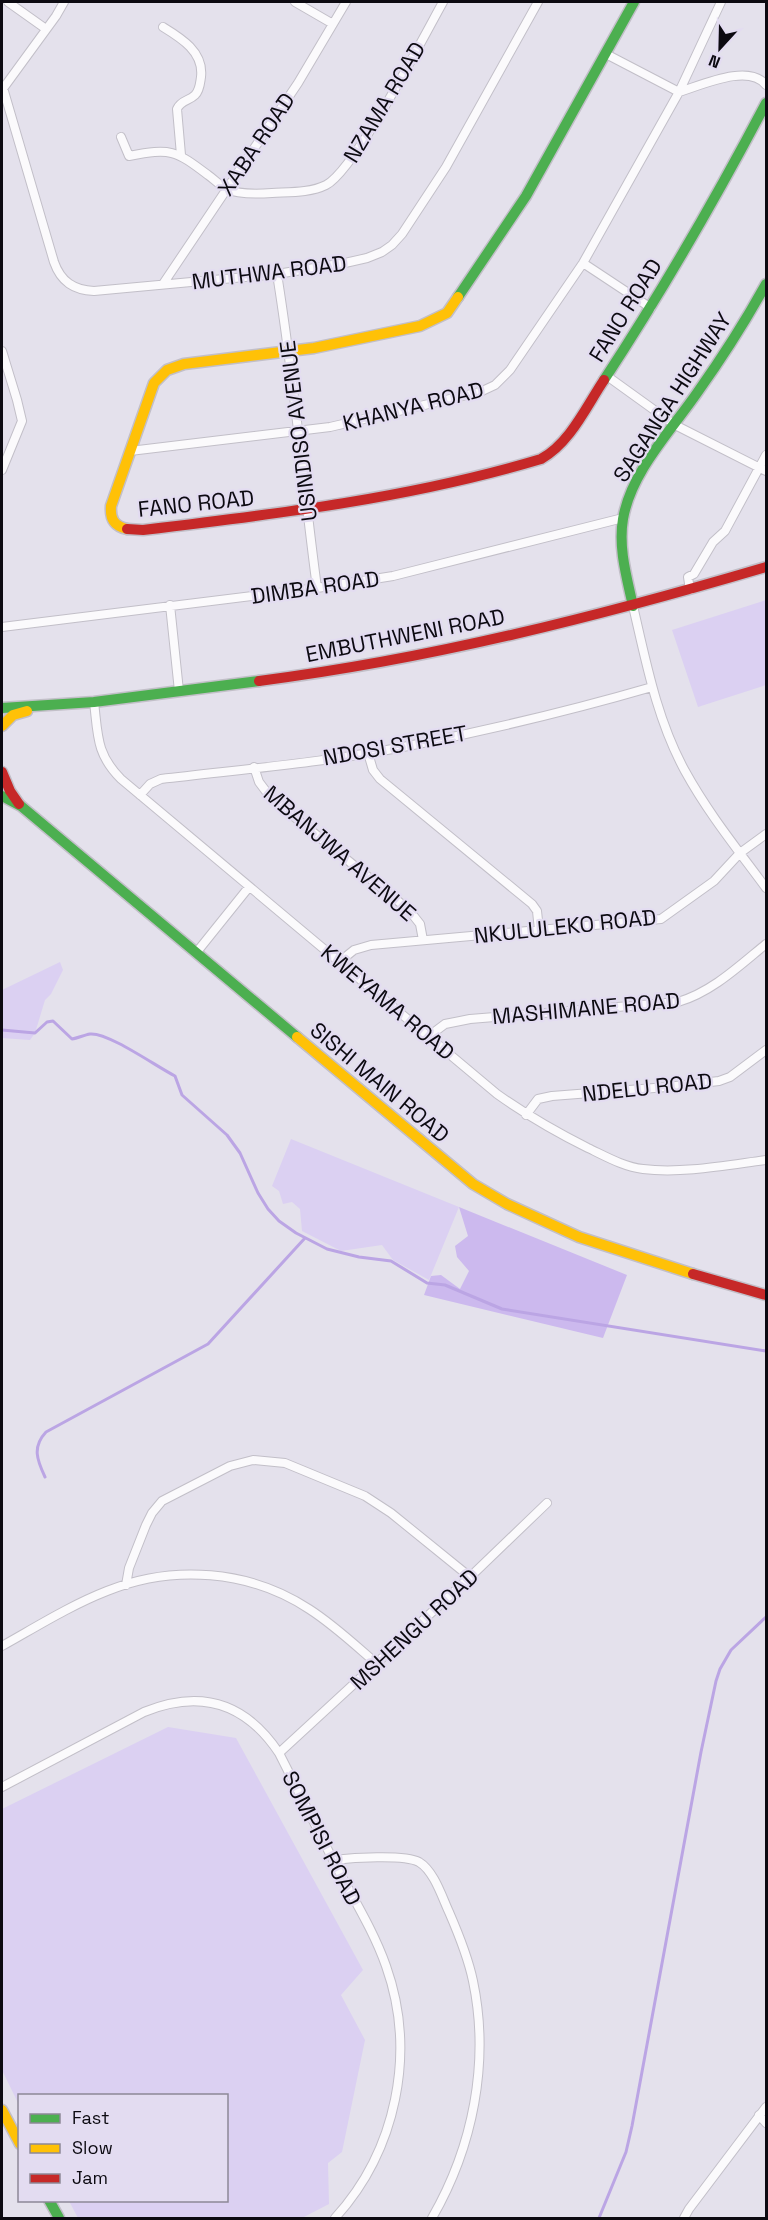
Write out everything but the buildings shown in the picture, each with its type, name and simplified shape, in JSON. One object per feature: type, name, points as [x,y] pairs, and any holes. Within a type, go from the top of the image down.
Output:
[{"type":"street","points":[[8,2],[46,29]]},
{"type":"street","points":[[2,89],[64,2]]},
{"type":"street","points":[[295,2],[333,24]]},
{"type":"street","name":"XABA ROAD","points":[[163,284],[298,83],[346,2]]},
{"type":"street","name":"NZAMA ROAD","points":[[181,154],[227,189],[262,194],[299,191],[325,185],[342,171],[376,119],[443,2]]},
{"type":"street","name":"MUTHWA ROAD","points":[[2,89],[54,262],[62,278],[71,286],[94,291],[277,274],[367,258],[392,245],[413,218],[446,167],[538,2]]},
{"type":"street","name":"FANO ROAD","points":[[634,2],[526,196],[447,313],[433,322],[330,347],[184,364],[161,373],[154,383],[110,512],[114,523],[124,529],[143,530],[307,510],[389,496],[541,459],[559,446],[569,433],[651,308],[727,177],[766,103]]},
{"type":"street","name":"KHANYA ROAD","points":[[130,451],[297,432],[394,413],[480,392],[495,385],[510,370],[583,262],[679,92],[721,2]]},
{"type":"street","points":[[121,137],[129,156],[166,151],[181,154],[177,109],[180,103],[194,96],[198,90],[202,70],[198,56],[189,46],[163,27]]},
{"type":"street","points":[[606,54],[679,92],[740,74],[757,76],[766,85]]},
{"type":"street","points":[[583,262],[651,308]]},
{"type":"street","name":"USINDISO AVENUE","points":[[277,274],[290,352],[297,432],[317,588]]},
{"type":"street","name":"SAGANGA HIGHWAY","points":[[633,606],[624,563],[621,534],[623,518],[633,489],[727,350],[766,284]]},
{"type":"street","points":[[2,351],[22,421],[2,470]]},
{"type":"street","points":[[607,376],[675,425],[763,470]]},
{"type":"street","points":[[690,590],[687,577],[694,574],[713,542],[725,531],[763,470],[766,455]]},
{"type":"street","name":"DIMBA ROAD","points":[[2,627],[317,588],[393,576],[623,518]]},
{"type":"street","name":"EMBUTHWENI ROAD","points":[[2,708],[94,702],[316,674],[418,656],[633,606],[766,567]]},
{"type":"street","points":[[170,606],[179,691]]},
{"type":"street","points":[[633,606],[652,687],[684,770],[717,821],[766,888]]},
{"type":"street","name":"NDOSI STREET","points":[[140,795],[150,784],[161,779],[368,753],[413,745],[499,726],[652,687]]},
{"type":"street","name":"KWEYAMA ROAD","points":[[94,702],[103,756],[109,767],[497,1094],[526,1115],[545,1127],[608,1158],[642,1169],[693,1168],[766,1160]]},
{"type":"street","name":"EMBUTHWENI ROAD","points":[[2,726],[13,715],[45,706]]},
{"type":"street","points":[[368,753],[373,770],[380,779],[532,904],[537,911],[539,930]]},
{"type":"street","name":"MBANJWA AVENUE","points":[[254,767],[259,782],[271,798],[410,910],[420,924],[423,940]]},
{"type":"street","name":"SISHI MAIN ROAD","points":[[2,772],[21,806]]},
{"type":"street","name":"SISHI MAIN ROAD","points":[[2,796],[21,806],[452,1167],[492,1197],[588,1242],[766,1295]]},
{"type":"street","name":"NKULULEKO ROAD","points":[[339,962],[348,954],[363,947],[661,919],[714,881],[740,854],[766,834]]},
{"type":"street","points":[[196,953],[249,887]]},
{"type":"street","name":"MASHIMANE ROAD","points":[[429,1036],[445,1024],[470,1019],[678,1002],[694,998],[766,944]]},
{"type":"street","name":"NDELU ROAD","points":[[526,1115],[538,1099],[552,1096],[668,1088],[719,1081],[730,1077],[766,1050]]},
{"type":"street","points":[[126,1585],[131,1560],[157,1506],[184,1489],[230,1466],[253,1460],[285,1463],[365,1496],[391,1513],[470,1577]]},
{"type":"street","name":"MSHENGU ROAD","points":[[279,1754],[547,1503]]},
{"type":"street","points":[[2,1646],[107,1591],[161,1577],[195,1574],[215,1575],[269,1588],[309,1609],[377,1664]]},
{"type":"street","name":"SOMPISI ROAD","points":[[2,1787],[144,1712],[165,1703],[181,1700],[213,1702],[230,1708],[258,1727],[279,1754],[386,1967],[399,2026],[401,2054],[395,2100],[380,2150],[354,2197],[335,2218]]},
{"type":"street","points":[[333,1860],[408,1859],[417,1861],[426,1868],[461,1941],[474,1981],[479,2058],[473,2111],[453,2176],[432,2218]]},
{"type":"street","points":[[684,2218],[766,2107]]},
{"type":"street","points":[[2,2110],[18,2140]]},
{"type":"street","points":[[759,2115],[766,2123]]},
{"type":"street","points":[[50,2202],[59,2218]]},
{"type":"shaded area","points":[[766,600],[766,685],[698,707],[672,630]]},
{"type":"shaded area","points":[[60,962],[63,970],[51,994],[45,1000],[35,1033],[30,1040],[2,1038],[2,990]]},
{"type":"shaded area","points":[[291,1139],[459,1207],[429,1280],[393,1260],[382,1245],[341,1251],[302,1231],[300,1209],[292,1202],[283,1204],[279,1191],[272,1186]]},
{"type":"shaded area","points":[[459,1207],[627,1275],[603,1338],[424,1295],[431,1276],[441,1275],[460,1289],[469,1271],[457,1257],[455,1246],[468,1236]]},
{"type":"shaded area","points":[[168,1727],[236,1738],[363,1970],[341,1995],[365,2040],[342,2152],[328,2163],[329,2204],[302,2218],[78,2218],[70,2202],[228,2202],[228,2094],[18,2094],[18,2103],[2,2070],[2,1809]]},
{"type":"waterway","points":[[2,1030],[35,1033],[47,1022],[53,1021],[72,1039],[90,1034],[108,1038],[175,1076],[182,1095],[227,1135],[240,1153],[268,1209],[279,1221],[296,1233],[327,1249],[359,1257],[391,1261],[427,1283],[445,1285],[502,1309],[766,1351]]},
{"type":"waterway","points":[[45,1477],[37,1448],[46,1432],[208,1344],[305,1238]]},
{"type":"waterway","points":[[599,2218],[626,2152],[632,2126],[716,1681],[731,1650],[766,1617]]},
{"type":"traffic: fast","points":[[458,297],[526,196],[634,2]]},
{"type":"traffic: fast","points":[[604,380],[688,243],[766,103]]},
{"type":"traffic: fast","points":[[633,606],[624,563],[622,530],[627,502],[634,485],[653,453],[724,353],[766,284]]},
{"type":"traffic: fast","points":[[2,708],[94,702],[259,681]]},
{"type":"traffic: fast","points":[[2,796],[21,806],[297,1037]]},
{"type":"traffic: fast","points":[[50,2202],[59,2218]]},
{"type":"traffic: slow","points":[[127,529],[114,521],[111,506],[154,383],[167,370],[184,364],[314,348],[420,326],[447,313],[458,297]]},
{"type":"traffic: slow","points":[[2,726],[13,715],[27,711]]},
{"type":"traffic: slow","points":[[297,1037],[473,1184],[507,1204],[579,1237],[693,1274]]},
{"type":"traffic: slow","points":[[2,2110],[18,2140]]},
{"type":"traffic: jam","points":[[127,529],[143,530],[344,503],[443,484],[541,459],[561,444],[569,434],[604,380]]},
{"type":"traffic: jam","points":[[259,681],[387,661],[515,634],[766,567]]},
{"type":"traffic: jam","points":[[2,772],[10,791],[19,804]]},
{"type":"traffic: jam","points":[[693,1274],[766,1295]]}]
